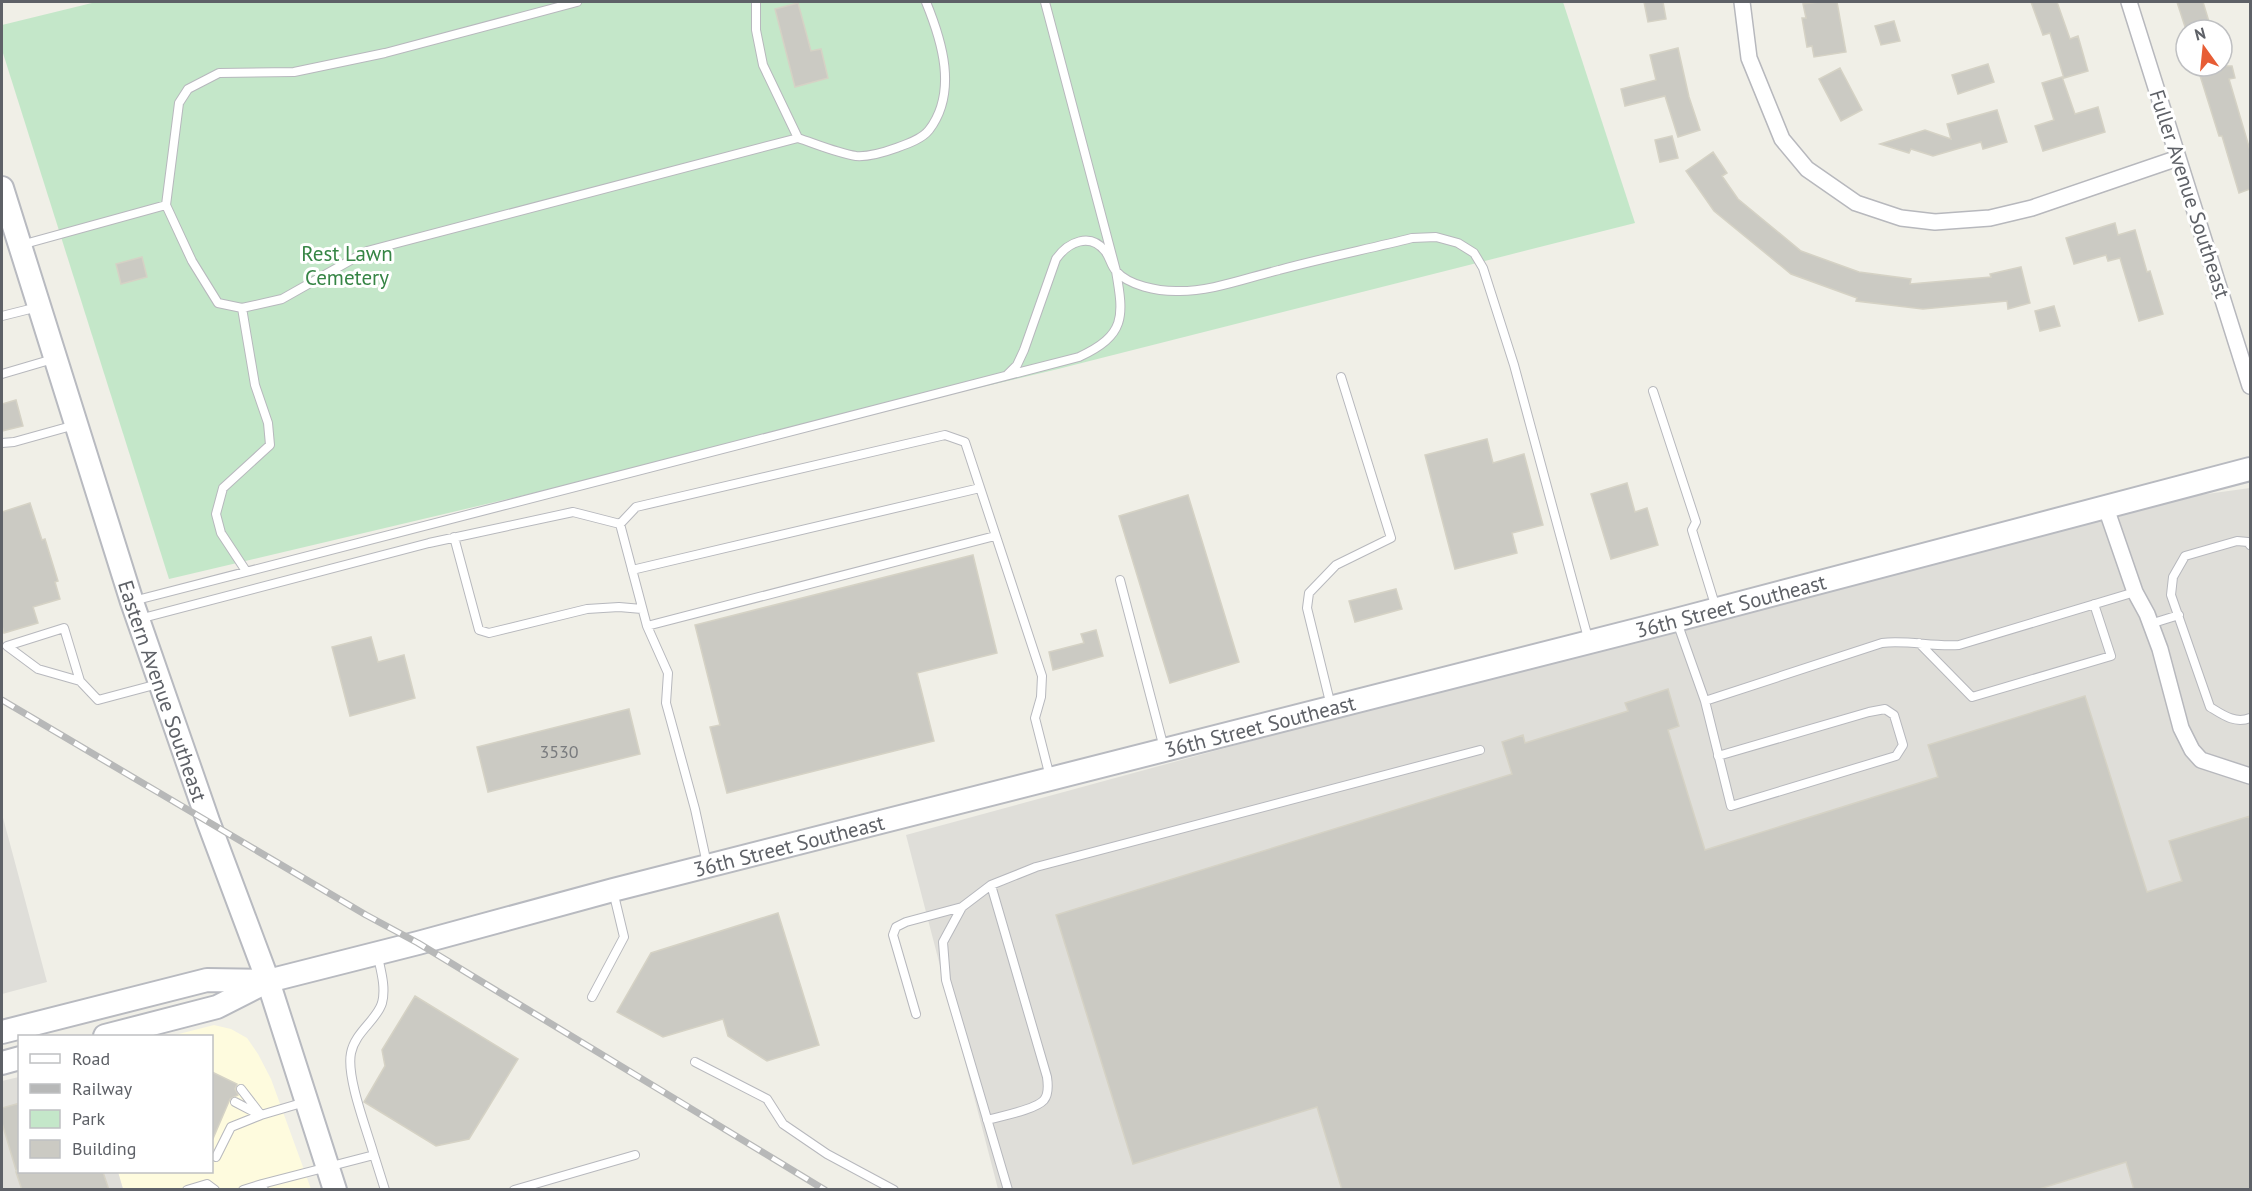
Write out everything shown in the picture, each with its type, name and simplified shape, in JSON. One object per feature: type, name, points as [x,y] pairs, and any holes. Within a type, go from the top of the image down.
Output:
[{"type":"street","points":[[1742,2],[1749,58],[1782,139],[1807,169],[1856,203],[1901,218],[1935,222],[1990,218],[2032,208],[2178,158]]},
{"type":"street","name":"Fuller Avenue Southeast","points":[[2129,2],[2250,386]]},
{"type":"street","name":"Eastern Avenue Southeast","points":[[2,188],[135,611],[208,821],[268,981],[335,1190]]},
{"type":"street","name":"36th Street Southeast","points":[[112,1035],[218,1007],[268,981],[377,952],[1050,778],[1716,610],[2250,469]]},
{"type":"street","points":[[2106,508],[2135,592],[2160,649],[2181,728],[2192,750],[2200,760],[2250,776]]},
{"type":"street","name":"36th Street Southeast","points":[[2,1032],[207,980],[268,981]]},
{"type":"street","points":[[2,1063],[18,1059]]},
{"type":"lane","points":[[577,2],[385,53],[294,72],[219,73],[189,89],[179,103],[166,205],[192,261],[218,303],[242,308],[282,299],[367,251],[798,138],[857,156],[884,152],[909,143],[928,131],[939,111],[944,87],[944,57],[926,2]]},
{"type":"lane","points":[[756,2],[756,30],[763,65],[798,138]]},
{"type":"lane","points":[[135,611],[246,571],[1079,357],[1098,348],[1118,325],[1122,307],[1116,271],[1045,2]]},
{"type":"lane","points":[[19,245],[166,205]]},
{"type":"lane","points":[[1006,376],[1017,365],[1024,350],[1056,259],[1063,249],[1072,243],[1083,240],[1095,243],[1105,250],[1116,271],[1147,287],[1176,291],[1212,287],[1412,238],[1436,237],[1458,243],[1474,253],[1483,268],[1514,365],[1589,642]]},
{"type":"lane","points":[[2,316],[38,306]]},
{"type":"lane","points":[[242,308],[255,386],[268,423],[270,445],[223,488],[216,514],[221,533],[246,571]]},
{"type":"lane","points":[[2,375],[54,359]]},
{"type":"lane","points":[[1331,707],[1307,608],[1309,593],[1336,565],[1391,538],[1341,376]]},
{"type":"lane","points":[[1653,391],[1696,522],[1692,530],[1716,610]]},
{"type":"lane","points":[[2,443],[14,442],[76,425]]},
{"type":"lane","points":[[620,524],[636,507],[945,435],[965,442],[1042,676],[1041,698],[1035,718],[1050,778]]},
{"type":"lane","points":[[632,570],[980,488]]},
{"type":"lane","points":[[135,611],[454,537],[573,512],[620,524]]},
{"type":"lane","points":[[620,524],[647,626],[668,673],[666,703],[695,808],[707,866]]},
{"type":"lane","points":[[647,626],[995,536]]},
{"type":"lane","points":[[454,537],[479,630],[489,633],[587,609],[619,607],[642,609]]},
{"type":"lane","points":[[2250,545],[2248,542],[2237,541],[2185,556],[2173,578],[2171,595],[2210,707],[2234,720],[2243,721],[2250,718]]},
{"type":"lane","points":[[1119,580],[1164,750]]},
{"type":"lane","points":[[1705,701],[1882,643],[1902,641],[1946,646],[1959,645],[2135,592]]},
{"type":"lane","points":[[1918,642],[1972,697],[2111,656],[2094,604]]},
{"type":"lane","points":[[2150,624],[2179,615]]},
{"type":"lane","points":[[1676,620],[1705,701],[1718,756],[1731,806],[1896,756],[1903,745],[1894,715],[1885,709],[1718,756]]},
{"type":"lane","points":[[80,681],[38,669],[7,646],[64,628],[80,681],[98,700],[160,683]]},
{"type":"lane","points":[[916,1014],[893,935],[896,927],[906,922],[962,907],[991,885],[1036,867],[1480,750]]},
{"type":"lane","points":[[987,1120],[1037,1106],[1046,1099],[1048,1090],[1047,1077],[991,885]]},
{"type":"lane","points":[[592,997],[624,937],[613,890]]},
{"type":"lane","points":[[962,907],[943,942],[946,980],[1008,1190]]},
{"type":"lane","points":[[377,952],[383,985],[382,1004],[354,1042],[350,1055],[350,1070],[384,1190]]},
{"type":"lane","points":[[696,1062],[767,1099],[783,1124],[827,1154],[894,1190]]},
{"type":"lane","points":[[241,1089],[261,1115]]},
{"type":"lane","points":[[235,1102],[261,1115]]},
{"type":"lane","points":[[216,1157],[231,1127],[261,1115],[306,1102]]},
{"type":"lane","points":[[243,1190],[263,1187],[374,1155]]},
{"type":"lane","points":[[514,1190],[634,1155]]},
{"type":"lane","points":[[187,1190],[207,1184],[215,1190]]},
{"type":"shaded area","points":[[2250,488],[2250,1189],[998,1189],[906,835],[2106,508]]},
{"type":"shaded area","points":[[2,814],[47,982],[2,994]]},
{"type":"shaded area","points":[[214,1025],[231,1029],[247,1038],[271,1079],[311,1189],[123,1189],[118,1173],[213,1173],[213,1035],[175,1035]]},
{"type":"shaded area","points":[[18,1077],[18,1173],[118,1173],[123,1189],[2,1190],[2,1081]]},
{"type":"green space","name":"Rest Lawn Cemetery","points":[[96,2],[1563,2],[1635,223],[1058,369],[169,579],[2,50],[2,25]]},
{"type":"building","points":[[1644,2],[1663,2],[1666,19],[1648,22]]},
{"type":"building","points":[[1837,2],[1846,52],[1814,57],[1812,46],[1807,47],[1802,18],[1806,18],[1803,4]]},
{"type":"building","points":[[2031,2],[2057,2],[2070,39],[2078,36],[2088,71],[2064,78],[2050,33],[2043,35]]},
{"type":"building","points":[[2177,2],[2203,2],[2208,18],[2182,18]]},
{"type":"building","points":[[798,3],[811,51],[821,49],[828,78],[795,87],[775,9]]},
{"type":"building","points":[[1894,21],[1900,41],[1881,45],[1875,26]]},
{"type":"building","points":[[1678,48],[1689,97],[1700,130],[1678,137],[1665,96],[1625,106],[1621,89],[1656,80],[1650,55]]},
{"type":"building","points":[[1988,64],[1994,82],[1958,94],[1952,75]]},
{"type":"building","points":[[1840,68],[1862,110],[1841,121],[1819,79]]},
{"type":"building","points":[[2234,74],[2235,78],[2229,79],[2250,150],[2250,189],[2239,193],[2222,136],[2219,136],[2201,78],[2234,78]]},
{"type":"building","points":[[2062,77],[2075,114],[2098,107],[2105,132],[2043,151],[2035,126],[2054,120],[2042,83]]},
{"type":"building","points":[[1997,110],[2007,142],[1983,149],[1981,142],[1933,156],[1911,149],[1909,153],[1880,144],[1925,130],[1951,139],[1947,124]]},
{"type":"building","points":[[1672,136],[1678,158],[1660,162],[1655,140]]},
{"type":"building","points":[[1713,152],[1727,173],[1722,176],[1738,199],[1801,251],[1859,272],[1911,279],[1910,284],[1991,277],[1990,274],[2021,267],[2030,303],[2008,309],[2007,301],[1923,309],[1856,301],[1857,298],[1791,274],[1714,211],[1686,171]]},
{"type":"building","points":[[2115,223],[2118,235],[2135,230],[2147,272],[2150,271],[2163,314],[2139,321],[2120,258],[2108,261],[2106,255],[2074,264],[2066,238]]},
{"type":"building","points":[[142,257],[147,277],[121,284],[116,264]]},
{"type":"building","points":[[2054,306],[2060,326],[2040,331],[2035,311]]},
{"type":"building","points":[[16,400],[23,426],[2,431],[2,404]]},
{"type":"building","points":[[1487,439],[1493,463],[1524,454],[1543,525],[1512,533],[1517,553],[1455,569],[1425,455]]},
{"type":"building","points":[[1627,483],[1635,512],[1647,508],[1658,545],[1611,559],[1591,494]]},
{"type":"building","points":[[1188,495],[1239,662],[1170,683],[1119,516]]},
{"type":"building","points":[[30,503],[42,540],[45,539],[58,581],[55,582],[60,599],[33,607],[38,623],[4,633],[2,626],[2,512]]},
{"type":"building","points":[[973,555],[997,653],[917,673],[934,741],[727,793],[710,727],[720,725],[695,625]]},
{"type":"building","points":[[1396,589],[1402,609],[1355,622],[1349,601]]},
{"type":"building","points":[[1096,630],[1103,656],[1053,670],[1049,652],[1084,643],[1081,634]]},
{"type":"building","points":[[371,637],[378,662],[404,655],[415,698],[350,716],[332,647]]},
{"type":"building","points":[[1668,689],[1679,726],[1668,730],[1705,850],[1938,777],[1928,745],[2085,696],[2147,892],[2182,881],[2169,841],[2250,816],[2250,1190],[2134,1190],[2126,1162],[2036,1190],[1342,1190],[1317,1107],[1133,1164],[1056,915],[1512,774],[1502,742],[1523,735],[1525,743],[1628,711],[1625,703]]},
{"type":"building","points":[[629,709],[640,754],[488,792],[477,747]]},
{"type":"building","points":[[778,913],[819,1045],[767,1061],[728,1036],[723,1019],[663,1037],[617,1012],[651,953]]},
{"type":"building","points":[[415,996],[518,1059],[469,1139],[436,1146],[364,1102],[385,1066],[382,1050]]},
{"type":"building","points":[[213,1072],[237,1084],[235,1089],[238,1095],[230,1099],[213,1139]]},
{"type":"building","points":[[18,1104],[18,1170],[16,1170],[2,1123],[2,1108]]},
{"type":"building","points":[[16,1172],[103,1173],[109,1190],[22,1190]]},
{"type":"railway","points":[[2,700],[366,915],[418,943],[825,1190]]}]
